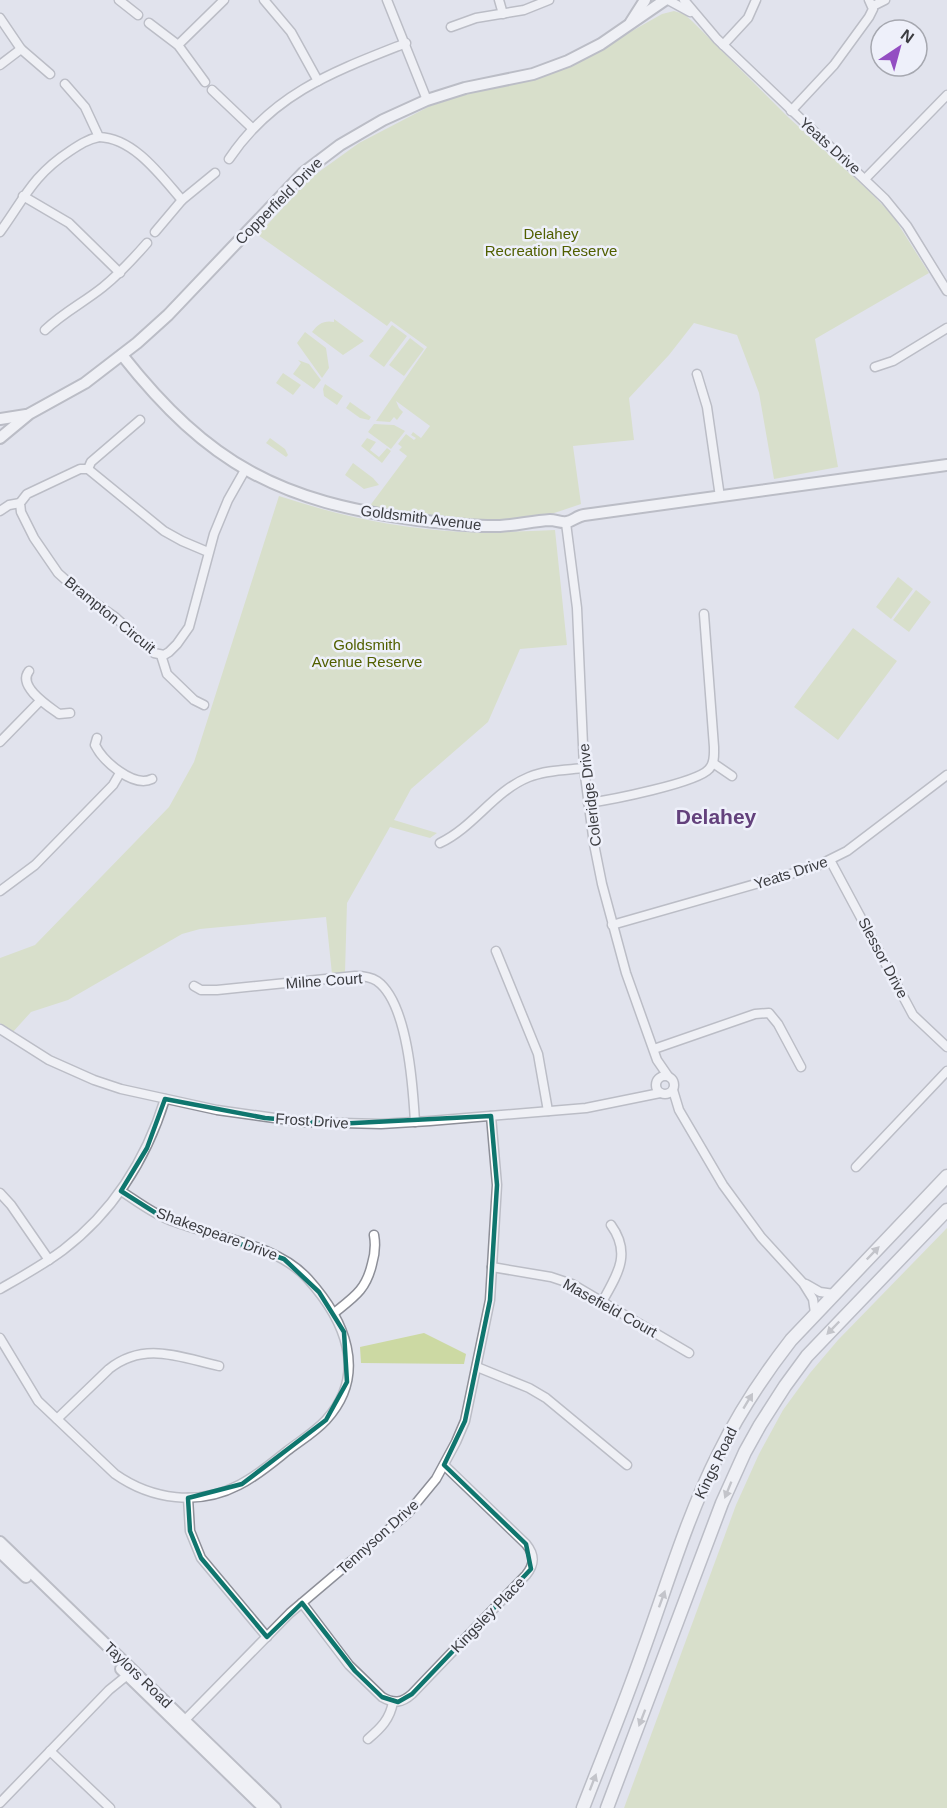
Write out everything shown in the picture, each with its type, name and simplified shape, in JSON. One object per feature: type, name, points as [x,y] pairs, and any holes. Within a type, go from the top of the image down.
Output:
[{"type":"main road","name":"Kings Road","points":[[583,1808],[689,1523],[718,1453],[771,1366],[815,1313],[947,1176]]},
{"type":"main road","name":"Kings Road","points":[[607,1808],[671,1644],[722,1503],[760,1425],[807,1356],[947,1210]]},
{"type":"street","points":[[119,0],[138,15]]},
{"type":"street","points":[[178,45],[224,0]]},
{"type":"street","points":[[264,0],[291,32],[318,81]]},
{"type":"street","points":[[387,0],[428,100]]},
{"type":"street","points":[[499,0],[503,14]]},
{"type":"street","points":[[451,27],[476,18],[524,10],[549,0]]},
{"type":"street","name":"Copperfield Drive","points":[[631,22],[645,0]]},
{"type":"street","name":"Copperfield Drive","points":[[0,438],[29,414],[68,394],[122,355],[168,315],[313,164],[352,137],[428,100],[465,88],[557,66],[590,50],[631,22],[651,12],[665,0]]},
{"type":"street","name":"Yeats Drive","points":[[665,0],[696,15]]},
{"type":"street","name":"Yeats Drive","points":[[684,0],[723,45],[791,111],[823,138],[896,211],[947,291]]},
{"type":"street","points":[[723,45],[748,18],[756,0]]},
{"type":"street","points":[[791,111],[841,56],[869,17],[871,3],[885,0]]},
{"type":"street","points":[[0,18],[21,49],[50,74]]},
{"type":"street","points":[[149,23],[178,45],[205,82]]},
{"type":"street","points":[[229,159],[252,128],[280,103],[318,81],[406,43]]},
{"type":"street","points":[[0,66],[21,49]]},
{"type":"street","points":[[65,84],[85,107],[99,137]]},
{"type":"street","points":[[212,90],[252,128]]},
{"type":"street","points":[[865,179],[947,95]]},
{"type":"street","points":[[0,232],[40,175],[62,156],[88,140],[99,137],[116,140],[144,158],[182,200]]},
{"type":"street","points":[[155,232],[182,200],[215,173]]},
{"type":"street","points":[[24,196],[69,223],[120,273]]},
{"type":"street","points":[[45,330],[66,311],[102,288],[120,273],[147,243]]},
{"type":"street","points":[[875,367],[893,361],[947,328]]},
{"type":"street","name":"Goldsmith Avenue","points":[[122,355],[187,427],[208,445],[245,470],[279,487],[322,502],[386,516],[481,526],[516,525],[552,520],[566,523],[584,514],[947,465]]},
{"type":"street","points":[[697,374],[707,407],[720,497]]},
{"type":"street","name":"Copperfield Drive","points":[[0,419],[29,414]]},
{"type":"street","points":[[88,469],[91,462],[140,420]]},
{"type":"street","points":[[0,511],[9,505],[20,503],[24,496],[46,484],[80,469],[88,469],[164,531],[182,542],[208,552]]},
{"type":"street","name":"Brampton Circuit","points":[[20,503],[21,512],[34,538],[58,573],[78,591],[115,617],[148,649],[160,655],[169,652],[189,627],[208,552],[222,513],[245,470]]},
{"type":"street","name":"Coleridge Drive","points":[[566,523],[580,638],[584,768],[588,803],[602,884],[627,973],[654,1049],[663,1086],[737,1206],[761,1237],[803,1282],[813,1299],[815,1313]]},
{"type":"street","points":[[588,803],[636,795],[700,776],[710,769],[713,764],[714,747],[704,614]]},
{"type":"street","points":[[160,655],[166,675],[191,698],[204,705]]},
{"type":"street","points":[[28,671],[25,681],[40,701],[59,714],[70,713]]},
{"type":"street","points":[[0,742],[40,701]]},
{"type":"street","points":[[97,738],[95,745],[98,752],[120,773],[140,780],[152,779]]},
{"type":"street","points":[[713,764],[732,776]]},
{"type":"street","points":[[440,843],[461,831],[499,795],[519,781],[540,773],[584,768]]},
{"type":"street","points":[[0,891],[35,865],[112,785],[120,773]]},
{"type":"street","name":"Yeats Drive","points":[[612,925],[802,872],[830,860],[847,851],[947,775]]},
{"type":"street","name":"Slessor Drive","points":[[830,860],[914,1015],[947,1047]]},
{"type":"street","points":[[496,951],[538,1054],[548,1111]]},
{"type":"street","name":"Milne Court","points":[[194,986],[201,990],[217,990],[355,976],[376,980],[388,993],[408,1048],[415,1122]]},
{"type":"street","points":[[654,1049],[756,1014],[769,1013],[778,1024],[801,1067]]},
{"type":"street","name":"Frost Drive","points":[[0,1029],[28,1048],[71,1071],[121,1089],[265,1118],[303,1122],[335,1124],[415,1122],[548,1111],[604,1105],[640,1096],[663,1086]]},
{"type":"street","points":[[856,1167],[947,1071]]},
{"type":"street","points":[[0,1289],[49,1260],[86,1231],[121,1191],[147,1148],[165,1099]]},
{"type":"street","name":"Tennyson Drive","points":[[182,1723],[302,1603],[408,1513],[429,1490],[444,1465],[465,1421],[490,1300],[497,1185],[491,1116]]},
{"type":"street","name":"Shakespeare Drive","points":[[0,1338],[30,1391],[57,1419],[106,1467],[126,1482],[152,1493],[188,1498],[217,1494],[242,1484],[321,1425],[331,1414],[344,1392],[349,1357],[344,1332],[334,1312],[308,1279],[284,1259],[162,1217],[121,1191]]},
{"type":"street","points":[[0,1193],[49,1260]]},
{"type":"street","points":[[602,1302],[618,1272],[621,1261],[619,1240],[611,1225]]},
{"type":"street","points":[[334,1312],[359,1293],[368,1281],[376,1250],[374,1235]]},
{"type":"street","name":"Masefield Court","points":[[492,1267],[550,1277],[572,1284],[689,1353]]},
{"type":"street","name":"Coleridge Drive","points":[[803,1282],[820,1292],[834,1294]]},
{"type":"street","points":[[57,1419],[109,1369],[118,1362],[137,1354],[164,1353],[219,1366]]},
{"type":"street","points":[[477,1367],[529,1388],[546,1398],[627,1465]]},
{"type":"street","name":"Kingsley Place","points":[[393,1702],[404,1700],[412,1694],[526,1575],[533,1561],[532,1553],[526,1544],[444,1465]]},
{"type":"street","points":[[188,1498],[190,1531],[201,1558],[267,1637]]},
{"type":"street","name":"Taylors Road","points":[[0,1542],[127,1670]]},
{"type":"street","name":"Taylors Road","points":[[0,1552],[275,1808]]},
{"type":"street","points":[[302,1603],[349,1665],[382,1697],[393,1702],[389,1718],[368,1739]]},
{"type":"street","points":[[0,1803],[127,1670]]},
{"type":"street","name":"Taylors Road","points":[[182,1723],[264,1808]]},
{"type":"street","points":[[51,1751],[110,1808]]},
{"type":"highlighted area","points":[[165,1099],[265,1118],[335,1124],[491,1116],[497,1185],[490,1300],[465,1421],[444,1465],[526,1544],[531,1569],[412,1694],[398,1702],[382,1697],[355,1671],[302,1603],[267,1637],[201,1558],[190,1531],[188,1498],[242,1484],[326,1420],[347,1382],[344,1332],[319,1292],[284,1259],[162,1217],[121,1191],[147,1148]]},
{"type":"green space","name":"Delahey Recreation Reserve","points":[[674,11],[684,14],[692,21],[788,117],[869,191],[893,216],[929,273],[815,339],[838,467],[774,479],[759,393],[737,335],[694,323],[669,355],[629,398],[634,440],[573,446],[581,504],[541,516],[476,521],[433,518],[369,507],[407,456],[399,450],[402,447],[398,444],[406,434],[414,440],[416,438],[411,435],[413,432],[421,438],[430,426],[396,401],[403,412],[397,420],[394,417],[390,422],[376,421],[427,347],[391,321],[387,326],[258,235],[309,179],[359,143],[430,106],[467,94],[549,75],[662,14]]},
{"type":"green space","points":[[334,319],[364,341],[343,355],[312,332],[322,323],[334,322]]},
{"type":"green space","points":[[392,325],[407,336],[384,367],[369,356]]},
{"type":"green space","points":[[305,332],[326,348],[329,368],[322,378],[297,343]]},
{"type":"green space","points":[[410,338],[424,349],[404,376],[389,365]]},
{"type":"green space","points":[[298,360],[309,364],[321,380],[314,389],[293,374],[301,363]]},
{"type":"green space","points":[[283,373],[301,385],[293,395],[276,383]]},
{"type":"green space","points":[[325,384],[343,396],[337,405],[324,396]]},
{"type":"green space","points":[[350,402],[371,417],[369,420],[360,418],[346,408]]},
{"type":"green space","points":[[374,424],[394,425],[405,431],[391,449],[368,432]]},
{"type":"green space","points":[[270,438],[285,449],[288,455],[286,457],[266,443]]},
{"type":"green space","points":[[367,438],[376,442],[370,450],[379,457],[387,448],[391,451],[382,463],[361,446]]},
{"type":"green space","points":[[353,463],[379,485],[364,489],[345,475]]},
{"type":"green space","name":"Goldsmith Avenue Reserve","points":[[279,496],[324,510],[416,528],[474,532],[555,530],[567,645],[520,649],[488,722],[411,789],[394,820],[437,833],[430,838],[390,827],[347,903],[345,973],[332,974],[326,917],[200,929],[182,934],[68,1000],[31,1012],[12,1033],[0,1023],[0,958],[35,945],[169,807],[194,762]]},
{"type":"green space","points":[[898,577],[913,589],[891,619],[876,607]]},
{"type":"green space","points":[[916,590],[931,602],[909,632],[893,620]]},
{"type":"green space","points":[[853,628],[897,661],[838,740],[794,707]]},
{"type":"green space","points":[[947,1228],[947,1808],[624,1808],[736,1505],[759,1454],[783,1410],[838,1340]]},
{"type":"green space","points":[[424,1333],[466,1354],[464,1364],[361,1363],[360,1347]]},
{"type":"district","name":"Delahey","points":[[716,817]]}]
